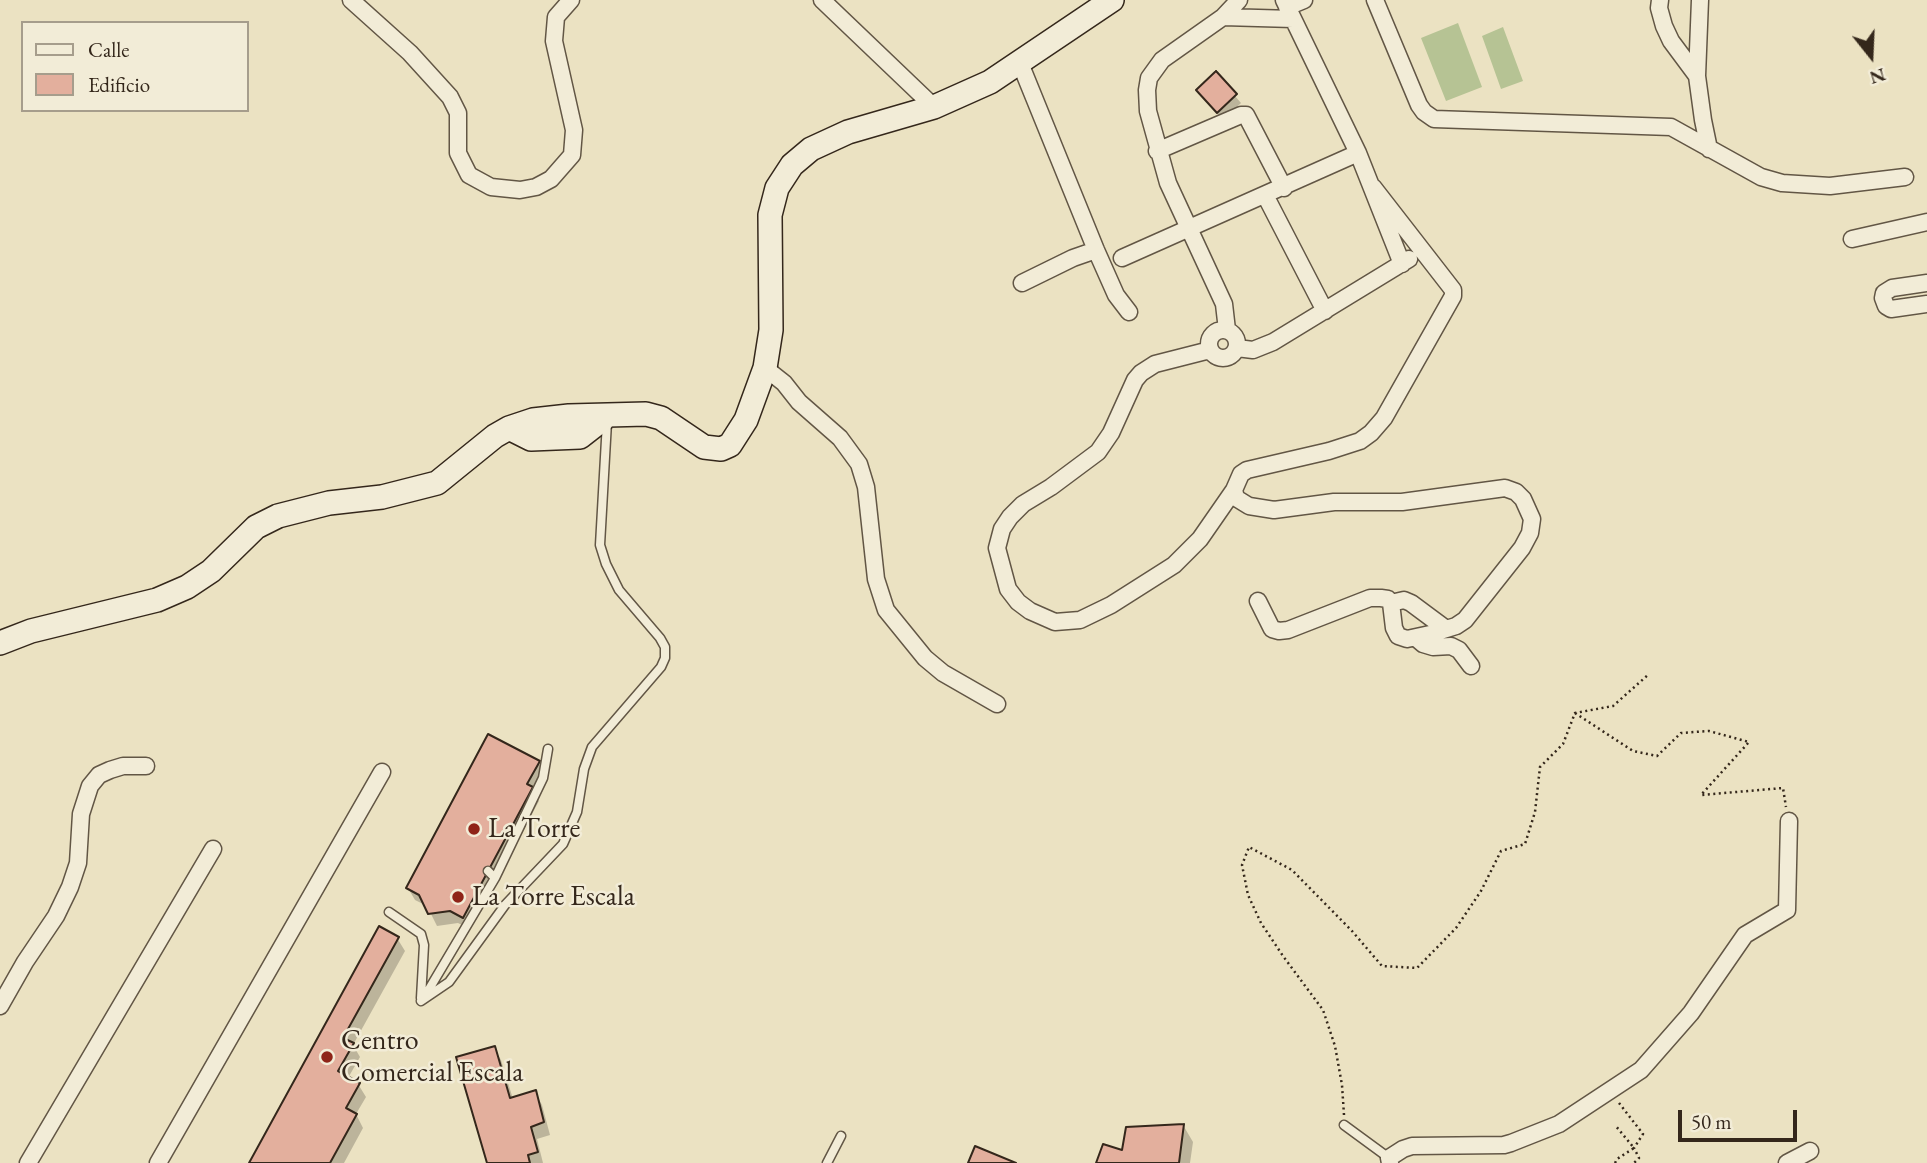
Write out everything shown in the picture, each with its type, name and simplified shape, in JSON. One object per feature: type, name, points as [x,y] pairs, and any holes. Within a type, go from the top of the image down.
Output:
[{"type":"street","points":[[351,0],[410,53],[450,97],[458,113],[458,153],[469,175],[491,187],[520,190],[536,187],[551,179],[572,155],[574,130],[554,41],[556,17],[571,0]]},
{"type":"street","points":[[822,0],[927,102]]},
{"type":"street","points":[[0,643],[31,631],[157,600],[187,587],[211,571],[257,527],[278,516],[329,503],[382,497],[437,483],[495,436],[533,420],[646,414],[661,418],[704,447],[721,449],[730,445],[746,420],[765,368],[771,330],[770,215],[778,188],[792,165],[811,149],[848,132],[927,102],[981,87],[1112,0]]},
{"type":"street","points":[[1227,330],[1224,304],[1168,183],[1157,151],[1148,111],[1149,78],[1162,60],[1223,17],[1239,0]]},
{"type":"street","points":[[1223,17],[1288,9],[1304,0]]},
{"type":"street","points":[[1375,0],[1419,105],[1434,119],[1671,127],[1760,177],[1782,184],[1830,186],[1905,177]]},
{"type":"street","points":[[1660,0],[1659,8],[1671,41],[1698,76]]},
{"type":"street","points":[[1700,0],[1698,76],[1709,149]]},
{"type":"street","points":[[1288,9],[1358,153],[1402,264]]},
{"type":"street","points":[[1020,63],[1096,250],[1116,295],[1129,312]]},
{"type":"street","points":[[1157,151],[1246,115],[1251,120],[1284,188]]},
{"type":"street","points":[[1122,257],[1284,188],[1358,153]]},
{"type":"street","points":[[1210,350],[1155,364],[1141,373],[1135,380],[1111,433],[1098,452],[1023,504],[1010,517],[998,538],[997,548],[1007,589],[1018,603],[1055,622],[1080,620],[1111,605],[1174,565],[1200,539],[1234,490],[1241,474],[1247,470],[1360,441],[1384,418],[1453,296],[1453,290],[1373,187]]},
{"type":"street","points":[[1265,195],[1325,311]]},
{"type":"street","points":[[1852,239],[1927,222]]},
{"type":"street","points":[[1022,283],[1096,250]]},
{"type":"street","points":[[1237,348],[1247,351],[1261,348],[1422,251]]},
{"type":"street","points":[[1927,283],[1892,288],[1884,293],[1883,298],[1886,306],[1891,309],[1927,304]]},
{"type":"street","points":[[1227,330],[1236,337],[1237,348],[1234,353],[1224,358],[1219,357],[1210,350],[1209,341],[1217,331],[1227,330]]},
{"type":"street","points":[[765,368],[840,438],[859,464],[866,487],[876,579],[886,610],[925,658],[943,673],[997,704]]},
{"type":"street","points":[[1234,490],[1236,498],[1249,506],[1274,510],[1335,502],[1402,502],[1505,488],[1516,492],[1528,506],[1532,519],[1530,533],[1522,548],[1465,620],[1456,626],[1416,638],[1398,636],[1388,599],[1370,598],[1288,630],[1279,631],[1272,629],[1258,601]]},
{"type":"street","points":[[1391,603],[1398,600],[1411,603],[1446,629]]},
{"type":"street","points":[[1416,638],[1433,647],[1451,646],[1459,650],[1471,666]]},
{"type":"street","points":[[0,1006],[56,916],[70,887],[78,863],[81,814],[90,786],[99,775],[110,770],[123,766],[146,766]]},
{"type":"street","points":[[158,1163],[382,772]]},
{"type":"street","points":[[1390,1161],[1403,1149],[1412,1146],[1511,1143],[1559,1124],[1641,1070],[1683,1022],[1745,935],[1787,910],[1789,821]]},
{"type":"street","points":[[28,1163],[213,849]]},
{"type":"street","points":[[1787,1163],[1810,1151]]},
{"type":"lane","points":[[421,1001],[449,982],[505,905],[563,844],[577,812],[584,769],[592,747],[661,667],[664,658],[665,647],[660,638],[619,590],[600,545],[607,416]]},
{"type":"lane","points":[[421,1001],[495,878],[543,778],[548,749]]},
{"type":"lane","points":[[488,871],[495,878]]},
{"type":"lane","points":[[389,912],[421,934],[424,945],[421,1001]]},
{"type":"lane","points":[[1345,1125],[1390,1161]]},
{"type":"lane","points":[[827,1163],[841,1136]]},
{"type":"path","points":[[1575,713],[1613,706],[1649,674]]},
{"type":"path","points":[[1575,713],[1633,751],[1657,756],[1681,733],[1709,731],[1749,742],[1701,795],[1783,788],[1789,821]]},
{"type":"path","points":[[1345,1125],[1335,1046],[1323,1010],[1276,945],[1248,895],[1242,865],[1249,847],[1292,870],[1382,966],[1418,968],[1457,928],[1481,891],[1501,851],[1525,844],[1535,812],[1540,767],[1563,744],[1575,713]]},
{"type":"path","points":[[1610,1092],[1643,1134],[1634,1148],[1615,1163]]},
{"type":"path","points":[[1615,1125],[1634,1148],[1639,1158],[1634,1163]]},
{"type":"green space","points":[[1458,23],[1482,87],[1446,101],[1421,38]]},
{"type":"green space","points":[[1503,27],[1523,81],[1501,89],[1482,36]]},
{"type":"building","points":[[1216,71],[1237,94],[1217,113],[1196,90]]},
{"type":"building","name":"La Torre","points":[[488,734],[540,761],[527,784],[533,787],[463,918],[450,911],[428,914],[419,895],[406,888]]},
{"type":"building","name":"Centro Comercial Escala","points":[[379,926],[399,937],[343,1038],[354,1043],[338,1071],[360,1083],[346,1108],[357,1114],[330,1163],[249,1163]]},
{"type":"building","name":"Centro Comercial Escala","points":[[495,1046],[510,1098],[536,1090],[544,1122],[531,1127],[538,1152],[528,1155],[530,1163],[487,1163],[456,1057]]},
{"type":"building","points":[[1184,1124],[1179,1163],[1096,1163],[1103,1144],[1122,1150],[1126,1127]]},
{"type":"building","points":[[975,1146],[1016,1163],[968,1163]]},
{"type":"place","name":"La Torre","points":[[474,829]]},
{"type":"place","name":"La Torre Escala","points":[[458,897]]},
{"type":"place","name":"Centro Comercial Escala","points":[[327,1057]]}]
